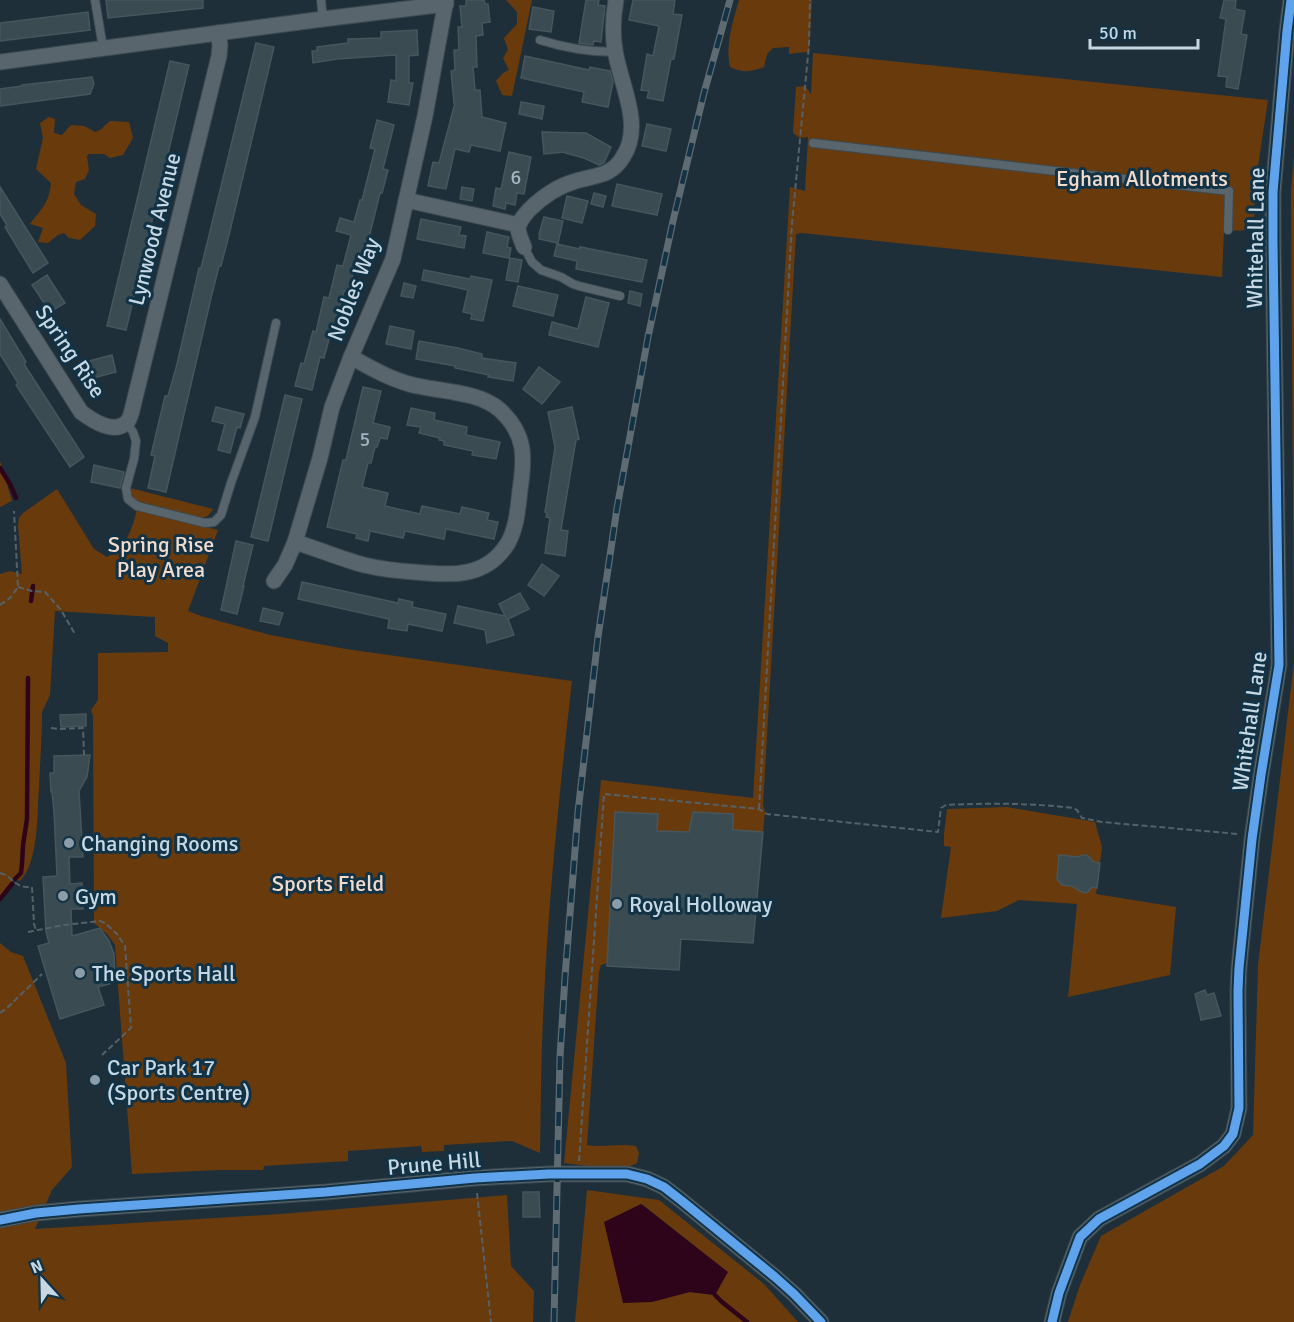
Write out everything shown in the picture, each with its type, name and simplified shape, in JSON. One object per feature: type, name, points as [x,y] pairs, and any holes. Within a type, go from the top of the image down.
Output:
[{"type":"street","points":[[524,247],[518,228],[523,217],[549,194],[576,181],[594,178],[608,172],[619,164],[630,142],[631,116],[615,52],[613,33],[616,0]]},
{"type":"street","name":"Whitehall Lane","points":[[1052,1322],[1059,1293],[1080,1237],[1099,1219],[1200,1164],[1224,1146],[1233,1134],[1239,1108],[1239,968],[1253,835],[1279,665],[1273,192],[1291,0]]},
{"type":"street","points":[[0,62],[446,2]]},
{"type":"street","name":"Nobles Way","points":[[274,581],[285,565],[295,542],[332,407],[393,259],[425,116],[446,2]]},
{"type":"street","name":"Lynwood Avenue","points":[[121,425],[131,414],[135,398],[219,56],[218,33]]},
{"type":"street","points":[[406,200],[519,225]]},
{"type":"street","name":"Spring Rise","points":[[0,284],[81,412],[95,422],[110,428],[121,425]]},
{"type":"street","points":[[295,542],[366,566],[449,575],[470,572],[494,560],[514,530],[524,460],[520,439],[507,417],[487,401],[408,384],[351,357]]},
{"type":"street","name":"Prune Hill","points":[[0,1220],[68,1210],[475,1179],[578,1173],[627,1174],[647,1179],[664,1187],[775,1277],[821,1322]]},
{"type":"lane","points":[[95,0],[103,48]]},
{"type":"lane","points":[[321,0],[323,19]]},
{"type":"lane","points":[[540,40],[566,48],[615,52]]},
{"type":"lane","points":[[813,143],[1230,190],[1228,230]]},
{"type":"lane","points":[[524,247],[532,262],[541,270],[579,286],[620,296]]},
{"type":"lane","points":[[121,425],[133,432],[136,441],[126,488],[128,499],[136,506],[205,523],[214,522],[221,514],[255,417],[276,323]]},
{"type":"path","points":[[759,808],[792,223],[810,0]]},
{"type":"path","points":[[0,605],[10,598],[18,587],[14,511]]},
{"type":"path","points":[[18,587],[45,592],[61,610],[75,634]]},
{"type":"path","points":[[51,728],[83,728],[84,755]]},
{"type":"path","points":[[578,1173],[604,794],[759,808],[767,814],[939,832],[941,808],[946,805],[1045,804],[1073,808],[1082,818],[1092,820],[1253,835]]},
{"type":"path","points":[[0,873],[6,874],[22,887],[32,887],[33,924],[36,930]]},
{"type":"path","points":[[28,932],[100,921],[117,934],[125,946],[131,1028],[102,1055]]},
{"type":"path","points":[[0,1013],[42,974]]},
{"type":"path","points":[[475,1179],[491,1322]]},
{"type":"green space","points":[[506,0],[532,0],[512,96],[502,95],[496,81],[509,70],[503,58],[508,50],[504,38],[517,24],[517,12]]},
{"type":"green space","points":[[739,0],[812,0],[809,52],[789,54],[789,47],[773,48],[767,54],[764,67],[747,71],[730,67],[729,41]]},
{"type":"green space","name":"Egham Allotments","points":[[813,53],[1268,100],[1255,186],[1254,230],[1224,231],[1222,277],[796,234],[763,832],[733,830],[733,814],[694,812],[689,832],[657,831],[615,812],[607,963],[601,965],[599,972],[587,1145],[636,1146],[639,1153],[637,1163],[629,1167],[564,1163],[601,780],[753,798],[790,187],[805,191],[808,137],[800,138],[793,133],[796,87],[805,86],[811,94]]},
{"type":"green space","points":[[49,117],[55,119],[54,133],[62,135],[71,125],[84,126],[95,132],[110,121],[129,122],[133,138],[123,155],[110,158],[104,154],[89,154],[87,156],[89,170],[85,179],[76,182],[74,194],[81,205],[96,214],[95,226],[80,240],[69,238],[64,233],[48,243],[38,242],[43,228],[30,224],[49,196],[51,183],[36,169],[43,138],[40,123]]},
{"type":"green space","points":[[1294,156],[1294,662],[1291,191]]},
{"type":"green space","points":[[0,461],[12,501],[0,507]]},
{"type":"green space","points":[[130,488],[213,509],[207,516],[201,518],[173,512],[131,498]]},
{"type":"green space","name":"Sports Field","points":[[57,489],[94,549],[107,557],[114,553],[128,537],[137,509],[218,530],[188,611],[201,616],[270,635],[346,649],[572,681],[559,800],[546,958],[540,1153],[512,1141],[444,1145],[444,1151],[422,1152],[421,1146],[348,1151],[348,1161],[264,1166],[263,1170],[132,1174],[115,945],[107,934],[94,923],[93,716],[91,710],[98,700],[98,653],[168,652],[168,643],[155,636],[155,617],[55,611],[50,695],[42,712],[34,850],[26,873],[20,881],[14,878],[0,899],[0,574],[10,571],[22,574],[19,518]]},
{"type":"green space","points":[[1294,662],[1294,1322],[1068,1322],[1080,1285],[1101,1236],[1224,1166],[1253,1135],[1258,965]]},
{"type":"green space","points":[[1007,807],[1095,822],[1102,847],[1096,894],[1176,907],[1170,975],[1068,997],[1077,904],[1019,900],[997,911],[941,918],[951,847],[944,846],[947,809]]},
{"type":"green space","points":[[0,943],[11,952],[23,956],[66,1063],[72,1167],[52,1190],[35,1229],[281,1214],[507,1195],[511,1266],[534,1291],[533,1322],[0,1322]]},
{"type":"green space","points":[[587,1190],[659,1200],[764,1284],[798,1322],[575,1322]],"holes":[[[642,1204],[727,1272],[715,1295],[690,1292]]]},
{"type":"shaded area","points":[[641,1204],[728,1272],[715,1295],[690,1292],[652,1302],[623,1303],[604,1222]]},
{"type":"building","points":[[106,0],[203,0],[203,8],[108,18]]},
{"type":"building","points":[[466,0],[484,0],[485,4],[488,4],[490,22],[482,23],[483,35],[476,36],[477,67],[473,67],[475,90],[480,90],[482,117],[506,123],[500,151],[471,145],[469,152],[455,149],[446,189],[428,186],[433,162],[439,163],[455,103],[451,71],[455,70],[454,50],[459,50],[458,27],[462,27],[460,6],[466,6]]},
{"type":"building","points":[[586,0],[599,0],[598,5],[605,6],[601,42],[594,41],[593,45],[579,43]]},
{"type":"building","points":[[633,0],[675,0],[673,14],[682,15],[663,101],[647,98],[649,91],[641,90],[647,54],[653,56],[659,26],[629,20]]},
{"type":"building","points":[[1224,0],[1236,0],[1235,9],[1245,11],[1241,34],[1247,35],[1238,89],[1226,87],[1227,77],[1218,76],[1226,19],[1220,18]]},
{"type":"building","points":[[533,7],[554,11],[551,32],[529,29]]},
{"type":"building","points":[[88,12],[90,30],[0,41],[0,23]]},
{"type":"building","points":[[417,30],[418,55],[409,56],[409,83],[413,83],[409,105],[388,102],[391,80],[396,81],[396,55],[313,63],[312,51],[317,51],[317,47],[348,43],[348,39],[381,38],[381,32]]},
{"type":"building","points":[[256,43],[274,47],[229,235],[211,298],[166,492],[148,488],[155,456],[151,455],[165,396],[168,396],[177,364]]},
{"type":"building","points":[[525,56],[589,70],[590,67],[610,71],[613,82],[608,107],[582,102],[584,92],[521,78]]},
{"type":"building","points":[[170,61],[189,65],[126,330],[107,326]]},
{"type":"building","points":[[92,77],[94,84],[90,94],[0,106],[0,89]]},
{"type":"building","points":[[521,102],[544,106],[542,119],[519,114]]},
{"type":"building","points":[[377,120],[394,125],[383,169],[388,170],[363,262],[357,260],[348,292],[344,291],[336,325],[333,324],[324,358],[320,357],[312,390],[295,386],[313,331],[316,332],[324,297],[329,298],[337,265],[343,266],[351,235],[336,231],[340,218],[354,222],[375,149],[370,148]]},
{"type":"building","points":[[647,124],[671,129],[666,151],[642,146]]},
{"type":"building","points":[[542,132],[586,133],[611,147],[604,163],[599,165],[565,152],[544,154]]},
{"type":"building","points":[[509,152],[531,157],[524,194],[517,193],[515,205],[506,203],[505,209],[493,206],[496,188],[501,189]]},
{"type":"building","points":[[617,184],[662,194],[657,215],[612,206]]},
{"type":"building","points":[[0,187],[48,263],[33,273],[5,227],[7,225],[0,214]]},
{"type":"building","points":[[462,187],[474,189],[472,201],[460,199]]},
{"type":"building","points":[[594,193],[606,196],[603,207],[591,204]]},
{"type":"building","points":[[567,196],[588,201],[582,223],[562,218]]},
{"type":"building","points":[[544,217],[563,221],[558,243],[539,239]]},
{"type":"building","points":[[421,219],[461,227],[459,235],[466,236],[464,248],[417,239]]},
{"type":"building","points":[[487,232],[509,237],[507,247],[511,248],[509,258],[483,253]]},
{"type":"building","points":[[557,244],[647,260],[642,282],[576,269],[577,261],[554,256]]},
{"type":"building","points":[[510,258],[522,260],[518,282],[506,280]]},
{"type":"building","points":[[424,270],[470,279],[471,276],[492,280],[483,321],[471,319],[472,314],[463,312],[468,290],[422,280]]},
{"type":"building","points":[[47,275],[65,303],[50,312],[32,285]]},
{"type":"building","points":[[404,283],[416,286],[413,298],[401,296]]},
{"type":"building","points":[[518,286],[558,295],[553,316],[513,306]]},
{"type":"building","points":[[630,291],[642,294],[640,306],[628,303]]},
{"type":"building","points":[[586,297],[609,303],[598,347],[549,335],[552,322],[578,329]]},
{"type":"building","points":[[0,319],[26,362],[24,364],[84,457],[70,467],[16,385],[18,383],[0,354]]},
{"type":"building","points":[[390,326],[414,331],[411,349],[386,344]]},
{"type":"building","points":[[419,341],[482,354],[482,358],[516,363],[513,381],[416,359]]},
{"type":"building","points":[[112,355],[116,372],[89,379],[85,362]]},
{"type":"building","points":[[539,367],[560,382],[542,404],[523,389]]},
{"type":"building","points":[[363,387],[381,391],[373,423],[390,427],[387,439],[380,438],[375,447],[362,487],[388,493],[385,506],[420,514],[422,506],[460,514],[462,507],[489,513],[487,520],[498,522],[494,539],[446,529],[444,539],[405,531],[403,538],[370,531],[368,541],[356,538],[357,534],[327,527]]},
{"type":"building","points":[[285,395],[302,399],[268,541],[251,537]]},
{"type":"building","points":[[216,407],[244,414],[240,428],[237,427],[230,453],[218,450],[225,424],[212,421]]},
{"type":"building","points":[[572,407],[579,439],[576,440],[561,530],[568,531],[565,556],[545,553],[550,518],[546,517],[545,512],[555,447],[548,412]]},
{"type":"building","points":[[411,408],[435,413],[434,420],[467,427],[466,435],[500,442],[496,459],[472,455],[473,451],[444,445],[444,441],[439,440],[440,438],[419,433],[421,427],[407,425]]},
{"type":"building","points":[[94,465],[124,472],[120,488],[91,482]]},
{"type":"building","points":[[236,541],[253,545],[237,614],[221,610]]},
{"type":"building","points":[[542,564],[559,576],[544,596],[528,585]]},
{"type":"building","points":[[302,582],[398,603],[399,599],[413,602],[412,607],[446,614],[442,631],[408,624],[407,631],[388,628],[389,619],[298,599]]},
{"type":"building","points":[[520,593],[529,609],[508,619],[514,635],[487,643],[485,630],[454,623],[458,606],[505,616],[499,604]]},
{"type":"building","points":[[263,608],[283,613],[279,625],[260,621]]},
{"type":"building","points":[[86,714],[86,726],[61,727],[60,715]]},
{"type":"building","points":[[90,755],[87,777],[79,791],[83,857],[69,857],[70,884],[82,883],[83,909],[71,909],[72,936],[100,928],[114,954],[115,976],[113,983],[98,987],[104,1005],[60,1019],[38,946],[49,943],[46,932],[43,877],[57,876],[50,773],[54,773],[54,756]]},
{"type":"building","points":[[615,812],[658,814],[657,831],[689,832],[693,812],[733,814],[733,830],[763,832],[753,943],[681,939],[679,970],[607,966]]},
{"type":"building","points":[[1059,855],[1079,857],[1087,855],[1094,862],[1100,863],[1097,888],[1092,887],[1087,893],[1072,886],[1062,885],[1057,879]]},
{"type":"building","points":[[1205,990],[1207,995],[1214,993],[1221,1016],[1201,1020],[1195,994]]},
{"type":"building","points":[[523,1192],[539,1192],[540,1217],[523,1217]]},
{"type":"waterway","points":[[0,468],[16,498]]},
{"type":"waterway","points":[[31,601],[33,586]]},
{"type":"waterway","points":[[15,879],[21,873],[27,819],[28,678]]},
{"type":"waterway","points":[[0,899],[12,884]]},
{"type":"waterway","points":[[715,1295],[747,1322]]},
{"type":"railway","points":[[554,1322],[560,1057],[565,977],[578,812],[598,637],[617,508],[648,337],[704,93],[730,0]]},
{"type":"cycle path","points":[[1052,1322],[1059,1293],[1080,1237],[1099,1219],[1200,1164],[1224,1146],[1233,1134],[1239,1108],[1239,968],[1252,839],[1279,665],[1273,192],[1291,0]]},
{"type":"cycle path","points":[[0,1220],[36,1213],[79,1209],[326,1192],[475,1178],[549,1174],[627,1174],[647,1179],[664,1187],[775,1277],[821,1322]]},
{"type":"place","name":"Changing Rooms","points":[[69,843]]},
{"type":"place","name":"Gym","points":[[63,896]]},
{"type":"place","name":"Royal Holloway","points":[[617,904]]},
{"type":"place","name":"The Sports Hall","points":[[80,973]]},
{"type":"place","name":"Car Park 17 (Sports Centre)","points":[[95,1080]]},
{"type":"park label","name":"Spring Rise Play Area","points":[[161,556]]}]
